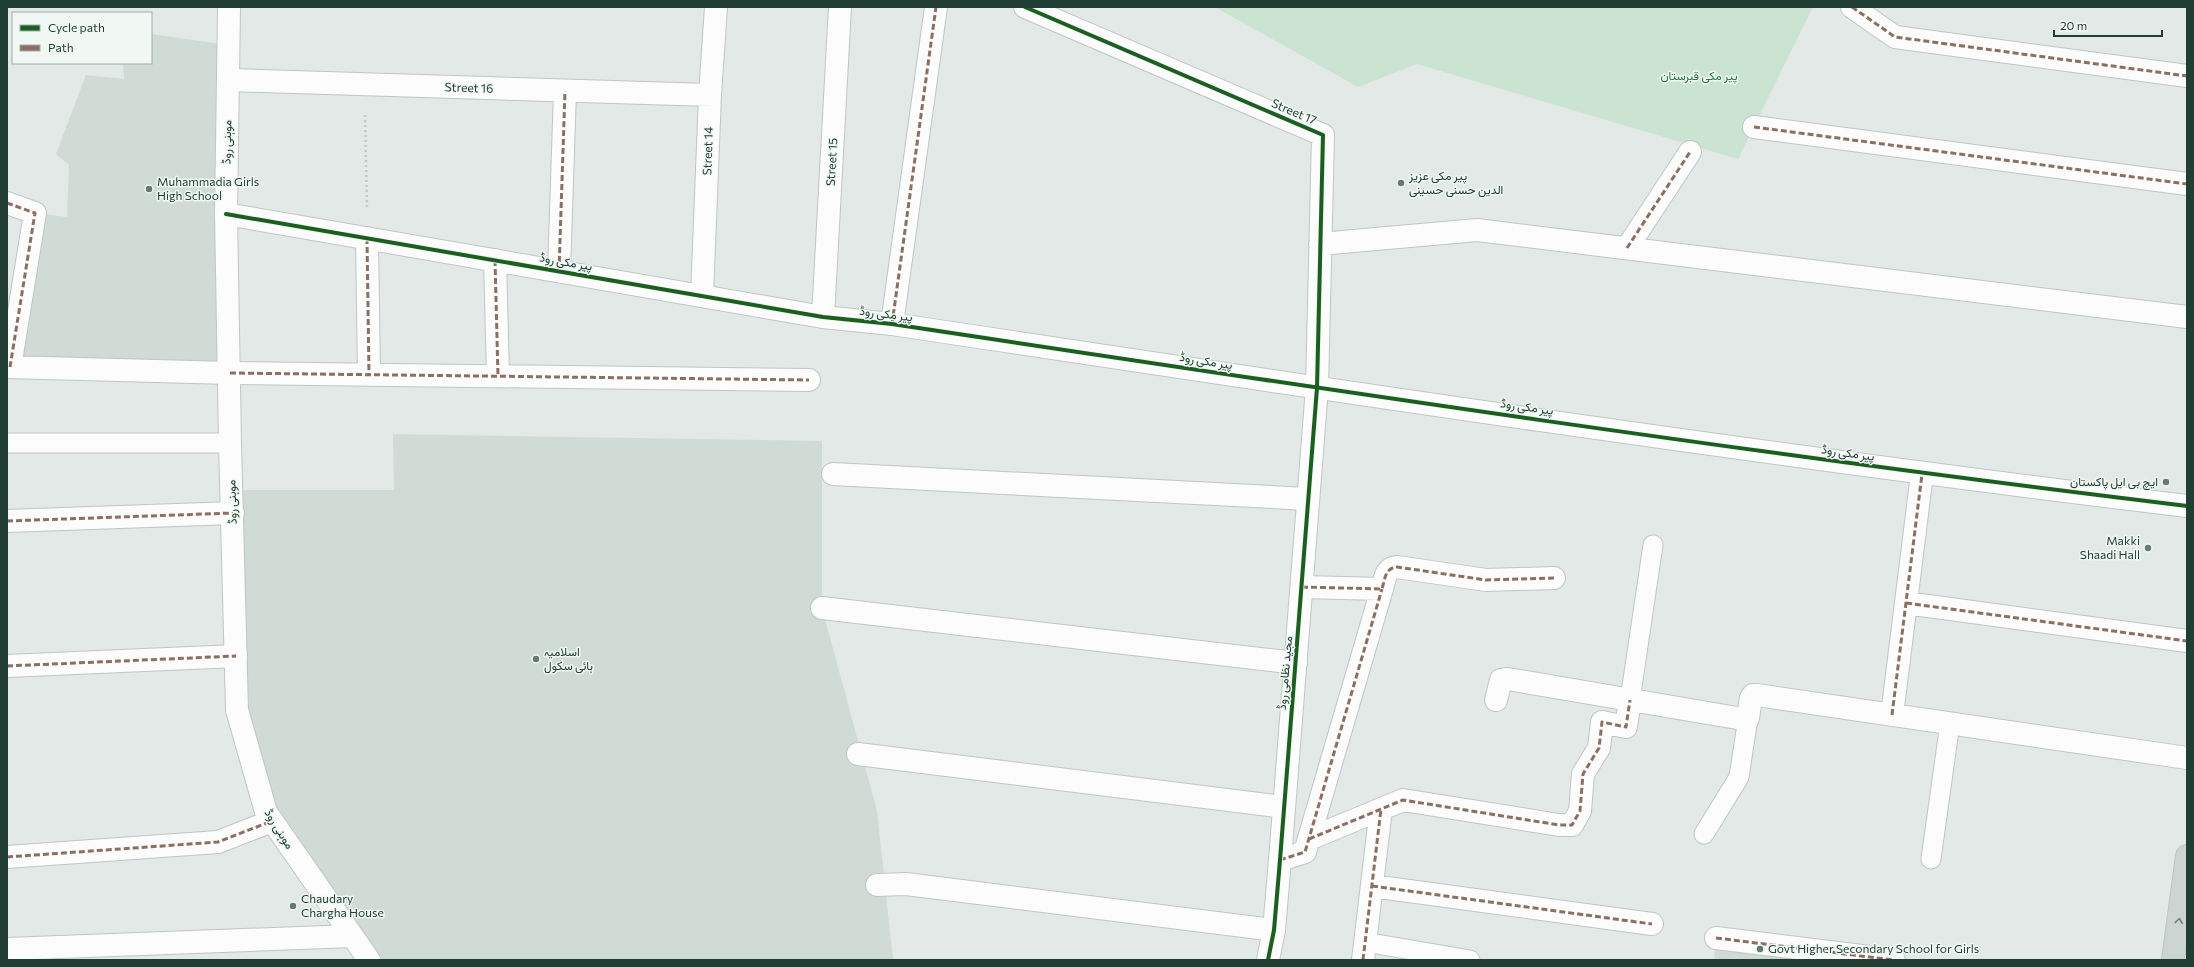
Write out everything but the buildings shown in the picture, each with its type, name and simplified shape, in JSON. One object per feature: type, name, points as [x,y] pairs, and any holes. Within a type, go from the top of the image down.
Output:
[{"type":"main road","points":[[2173,960],[2187,856]]},
{"type":"street","name":"موہنی روڈ","points":[[229,7],[226,214],[237,710],[266,812],[369,960]]},
{"type":"street","name":"Street 14","points":[[702,296],[710,95],[716,7]]},
{"type":"street","name":"Street 15","points":[[823,316],[840,7]]},
{"type":"street","points":[[892,324],[936,7]]},
{"type":"street","name":"Street 17","points":[[1025,7],[1323,135],[1317,388]]},
{"type":"street","points":[[1852,7],[1895,37],[2187,76]]},
{"type":"street","name":"Street 16","points":[[228,80],[710,95]]},
{"type":"street","points":[[559,271],[565,91]]},
{"type":"street","points":[[1754,127],[2187,184]]},
{"type":"street","points":[[1627,248],[1690,152]]},
{"type":"street","points":[[7,203],[35,213],[9,367],[230,373],[810,380]]},
{"type":"street","name":"پیر مکی روڈ","points":[[226,214],[823,316],[892,324],[1317,388],[1922,474],[2187,506]]},
{"type":"street","points":[[1320,244],[1477,230],[2187,317]]},
{"type":"street","points":[[367,238],[369,374]]},
{"type":"street","points":[[495,260],[498,376]]},
{"type":"street","name":"مجید نظامی روڈ","points":[[1268,960],[1274,930],[1280,860],[1317,388]]},
{"type":"street","points":[[833,474],[1308,500]]},
{"type":"street","points":[[1892,715],[1922,474]]},
{"type":"street","points":[[7,521],[233,513]]},
{"type":"street","points":[[1280,860],[1305,852],[1387,571],[1391,568],[1397,567],[1486,580],[1554,578]]},
{"type":"street","points":[[1302,587],[1382,589]]},
{"type":"street","points":[[1906,603],[2187,641]]},
{"type":"street","points":[[822,608],[1296,663]]},
{"type":"street","points":[[7,666],[236,656]]},
{"type":"street","points":[[1496,700],[1501,680],[1508,679],[1737,718],[1748,718],[1750,698],[1753,695],[2187,758]]},
{"type":"street","points":[[1309,839],[1402,800],[1559,825],[1572,825],[1580,812],[1583,774],[1599,748],[1602,722],[1626,727],[1630,700]]},
{"type":"street","points":[[858,754],[1284,807]]},
{"type":"street","points":[[1364,951],[1381,809]]},
{"type":"street","points":[[7,857],[218,842],[272,821]]},
{"type":"street","points":[[877,885],[906,884],[1274,930]]},
{"type":"street","points":[[1372,886],[1652,924]]},
{"type":"street","points":[[7,949],[352,936]]},
{"type":"street","points":[[1716,938],[1894,960]]},
{"type":"lane","points":[[7,443],[230,443]]},
{"type":"lane","points":[[1630,700],[1653,545]]},
{"type":"lane","points":[[1704,834],[1739,777],[1748,718]]},
{"type":"lane","points":[[1931,859],[1950,723]]},
{"type":"lane","points":[[1364,951],[1470,960]]},
{"type":"path","points":[[364,85],[367,238]]},
{"type":"shaded area","name":"Muhammadia Girls High School","points":[[152,34],[228,45],[230,373],[10,367],[35,213],[67,217],[69,165],[56,154],[86,75],[124,79],[123,64],[152,64]]},
{"type":"shaded area","name":"اسلامیہ ہائی سکول","points":[[393,434],[822,441],[822,608],[877,811],[893,960],[369,960],[272,821],[237,710],[232,490],[394,490]]},
{"type":"shaded area","name":"Govt Higher Secondary School for Girls","points":[[1716,938],[1894,960],[1714,960]]},
{"type":"green space","name":"پیر مکی قبرستان","points":[[1215,7],[1813,7],[1738,159],[1417,64],[1358,87]]},
{"type":"marked path","points":[[892,324],[936,7]]},
{"type":"marked path","points":[[1852,7],[1895,37],[2187,76]]},
{"type":"marked path","points":[[559,271],[565,91]]},
{"type":"marked path","points":[[1754,127],[2187,184]]},
{"type":"marked path","points":[[1627,248],[1690,152]]},
{"type":"marked path","points":[[7,203],[35,213],[10,367]]},
{"type":"marked path","points":[[367,238],[369,375]]},
{"type":"marked path","points":[[495,260],[498,376]]},
{"type":"marked path","points":[[230,373],[809,380]]},
{"type":"marked path","points":[[1892,715],[1922,474]]},
{"type":"marked path","points":[[7,521],[233,513]]},
{"type":"marked path","points":[[1302,587],[1382,589],[1385,578],[1390,569],[1397,567],[1486,580],[1554,578]]},
{"type":"marked path","points":[[1280,860],[1305,852],[1382,589]]},
{"type":"marked path","points":[[1906,603],[2187,641]]},
{"type":"marked path","points":[[7,666],[236,656]]},
{"type":"marked path","points":[[1309,839],[1403,800],[1559,825],[1572,825],[1580,811],[1583,774],[1599,748],[1602,722],[1626,727],[1630,700]]},
{"type":"marked path","points":[[1363,960],[1381,809]]},
{"type":"marked path","points":[[7,857],[218,842],[272,821]]},
{"type":"marked path","points":[[1372,886],[1652,924]]},
{"type":"marked path","points":[[1716,938],[1894,960]]},
{"type":"cycle path","points":[[1025,7],[1323,135],[1317,388],[1280,860],[1274,930],[1268,960]]},
{"type":"cycle path","points":[[226,214],[823,317],[892,324],[1701,443],[2187,506]]},
{"type":"place","name":"پیر مکی عزیز الدین حسنی حسینی","points":[[1401,183]]},
{"type":"place","name":"Muhammadia Girls High School","points":[[149,189]]},
{"type":"place","name":"ایچ بی ایل پاکستان","points":[[2166,482]]},
{"type":"place","name":"Makki Shaadi Hall","points":[[2148,548]]},
{"type":"place","name":"اسلامیہ ہائی سکول","points":[[536,659]]},
{"type":"place","name":"Chaudary Chargha House","points":[[293,906]]},
{"type":"place","name":"Govt Higher Secondary School for Girls","points":[[1760,949]]}]
